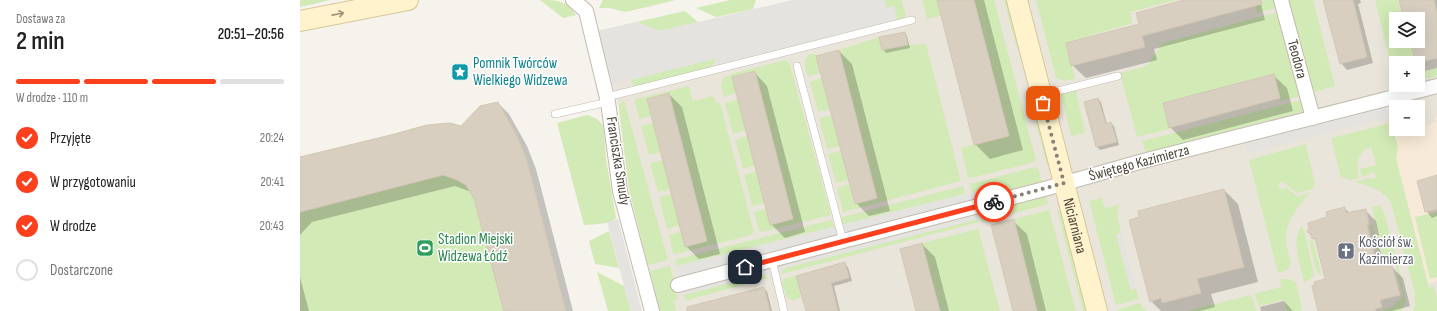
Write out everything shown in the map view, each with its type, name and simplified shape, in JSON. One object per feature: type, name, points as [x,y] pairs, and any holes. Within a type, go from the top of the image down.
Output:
[{"type":"street","points":[[300,21],[408,0]]},
{"type":"street","name":"Franciszka Smudy","points":[[573,0],[589,6],[608,99],[620,191],[652,311]]},
{"type":"street","name":"Niciarniana","points":[[1017,0],[1097,311]]},
{"type":"street","name":"Teodora","points":[[1282,0],[1313,118]]},
{"type":"street","name":"Świętego Kazimierza","points":[[678,285],[1158,157],[1437,86]]},
{"type":"lane","points":[[555,114],[912,20]]},
{"type":"lane","points":[[797,66],[843,241]]},
{"type":"lane","points":[[1041,96],[1118,76]]},
{"type":"lane","points":[[772,260],[784,311]]},
{"type":"shaded area","points":[[793,0],[1437,0],[1437,311],[660,311],[629,190],[619,108],[598,31],[636,22],[660,31]]},
{"type":"shaded area","points":[[793,0],[884,0],[886,8],[894,6],[897,20],[717,68],[715,59],[613,84],[598,31],[636,22],[660,31]]},
{"type":"shaded area","points":[[1386,106],[1389,114],[1389,117],[1247,154],[1244,142]]},
{"type":"shaded area","points":[[1435,117],[1437,117],[1437,281],[1428,283],[1390,136],[1425,136],[1425,126],[1436,122]]},
{"type":"shaded area","points":[[986,189],[995,196],[998,207],[994,215],[785,268],[782,271],[782,274],[768,278],[762,274],[684,295],[677,266]]},
{"type":"shaded area","points":[[618,219],[642,311],[631,311],[607,222]]},
{"type":"shaded area","points":[[1121,233],[1136,289],[1131,290],[1116,234]]},
{"type":"green space","points":[[300,0],[331,0],[300,7]]},
{"type":"green space","points":[[540,0],[561,2],[569,6],[576,15],[563,18]]},
{"type":"green space","points":[[603,0],[676,0],[626,12],[609,8],[599,8]]},
{"type":"green space","points":[[730,0],[756,0],[753,9],[716,17],[696,8]]},
{"type":"green space","points":[[884,0],[902,0],[906,17],[897,20],[894,6],[886,8]]},
{"type":"green space","points":[[922,0],[937,0],[941,16],[927,19]]},
{"type":"green space","points":[[974,0],[994,0],[1036,160],[1035,162],[971,178],[968,177],[961,148],[1009,135]]},
{"type":"green space","points":[[1004,0],[1007,0],[1020,49],[1017,49]]},
{"type":"green space","points":[[1036,0],[1176,0],[1130,12],[1132,23],[1066,43],[1075,79],[1065,81],[1056,78]]},
{"type":"green space","points":[[1254,0],[1275,0],[1277,6],[1276,8],[1257,13]]},
{"type":"green space","points":[[1288,0],[1313,0],[1335,86],[1311,93]]},
{"type":"green space","points":[[1375,0],[1398,0],[1401,12],[1389,12],[1389,48],[1411,48],[1413,56],[1389,56]]},
{"type":"green space","points":[[685,11],[698,22],[660,31],[636,22]]},
{"type":"green space","points":[[1278,12],[1300,96],[1281,101],[1273,74],[1163,103],[1169,129],[1137,137],[1120,73],[1147,66],[1162,43]]},
{"type":"green space","points":[[879,37],[883,50],[908,45],[926,44],[961,181],[843,212],[837,188],[849,184],[855,204],[877,198],[839,50]]},
{"type":"green space","points":[[810,54],[816,54],[821,73],[808,76],[805,61],[807,56]]},
{"type":"green space","points":[[715,58],[716,61],[711,67],[634,88],[631,80]]},
{"type":"green space","points":[[786,60],[790,65],[831,215],[762,232],[759,231],[754,212],[766,209],[771,225],[793,219],[736,93],[724,97],[721,86],[723,78],[734,73]]},
{"type":"green space","points":[[1437,68],[1437,76],[1425,79],[1425,71]]},
{"type":"green space","points":[[822,78],[830,109],[818,112],[810,82]]},
{"type":"green space","points":[[689,86],[693,101],[713,96],[717,103],[720,103],[754,232],[751,235],[676,254],[673,253],[669,235],[681,232],[685,247],[707,241],[669,93],[647,99],[651,116],[639,119],[635,101],[636,99]]},
{"type":"green space","points":[[1076,91],[1085,133],[1071,136],[1061,94]]},
{"type":"green space","points":[[1033,97],[1050,165],[1047,165],[1029,98]]},
{"type":"green space","points":[[624,100],[668,260],[648,265],[629,190],[619,108],[619,105]]},
{"type":"green space","points":[[738,100],[746,130],[733,134],[725,103]]},
{"type":"green space","points":[[1301,100],[1304,111],[1147,152],[1145,151],[1142,141]]},
{"type":"green space","name":"Stadion Miejski Widzewa Łódź","points":[[498,102],[516,134],[526,157],[566,311],[300,311],[300,157],[422,126],[451,124],[461,126],[480,106]]},
{"type":"green space","points":[[588,115],[597,119],[602,124],[604,130],[606,159],[616,218],[605,223],[584,225],[557,123]]},
{"type":"green space","points":[[832,115],[840,146],[827,149],[819,118]]},
{"type":"green space","points":[[653,123],[661,152],[649,155],[641,126]]},
{"type":"green space","points":[[1389,124],[1389,136],[1395,136],[1398,147],[1396,159],[1429,288],[1434,286],[1437,298],[1437,311],[1413,311],[1415,305],[1415,294],[1391,203],[1380,191],[1354,182],[1369,178],[1374,179],[1376,176],[1374,172],[1362,177],[1360,169],[1376,165],[1371,147],[1362,152],[1358,160],[1359,178],[1350,180],[1341,177],[1331,138]]},
{"type":"green space","points":[[747,136],[755,165],[743,169],[735,140]]},
{"type":"green space","points":[[1306,144],[1315,184],[1312,189],[1297,193],[1282,181],[1278,186],[1284,190],[1286,187],[1298,197],[1310,192],[1294,214],[1286,232],[1286,242],[1291,263],[1286,270],[1278,273],[1249,160]]},
{"type":"green space","points":[[841,151],[849,180],[836,183],[828,154]]},
{"type":"green space","points":[[663,160],[670,189],[658,192],[650,163]]},
{"type":"green space","points":[[1035,167],[1038,168],[1042,183],[995,196],[986,189],[972,193],[970,184]]},
{"type":"green space","points":[[757,171],[765,203],[752,206],[744,175]]},
{"type":"green space","points":[[963,186],[965,194],[841,225],[839,218]]},
{"type":"green space","points":[[672,194],[680,225],[667,229],[659,197]]},
{"type":"green space","points":[[1046,195],[1048,204],[982,222],[981,218],[994,215],[998,207]]},
{"type":"green space","points":[[1102,198],[1105,208],[1119,205],[1117,215],[1121,233],[1116,234],[1131,290],[1136,289],[1139,299],[1116,305],[1089,201]]},
{"type":"green space","points":[[1380,205],[1385,215],[1395,255],[1388,260],[1383,257],[1372,207]]},
{"type":"green space","points":[[1062,209],[1089,311],[1083,311],[1057,210]]},
{"type":"green space","points":[[1049,210],[1076,311],[1037,311],[1014,219]]},
{"type":"green space","points":[[1437,212],[1437,277],[1430,279],[1415,217]]},
{"type":"green space","points":[[978,219],[979,222],[782,274],[782,271],[785,268]]},
{"type":"green space","points":[[832,220],[834,227],[677,266],[675,262],[677,259]]},
{"type":"green space","points":[[1373,225],[1381,257],[1379,261],[1370,226]]},
{"type":"green space","points":[[1301,226],[1304,230],[1314,273],[1308,281],[1304,282],[1296,246],[1298,232]]},
{"type":"green space","points":[[978,229],[1000,311],[940,311],[922,243]]},
{"type":"green space","points":[[609,231],[619,268],[595,264],[589,241]]},
{"type":"green space","points":[[1313,240],[1322,276],[1316,270],[1309,241]]},
{"type":"green space","points":[[1395,263],[1398,265],[1406,301],[1401,311],[1380,311],[1394,306],[1398,300],[1403,297]]},
{"type":"green space","points":[[670,266],[678,300],[674,301],[676,311],[660,311],[650,271]]},
{"type":"green space","points":[[597,272],[624,286],[631,311],[608,311]]},
{"type":"green space","points":[[762,274],[768,278],[688,300],[685,299],[684,295]]},
{"type":"green space","points":[[796,276],[801,296],[800,298],[792,300],[787,298],[782,283],[783,279]]},
{"type":"green space","points":[[1289,279],[1296,283],[1302,308],[1301,311],[1287,311],[1284,300],[1259,306],[1254,294],[1281,287],[1280,280]]},
{"type":"green space","points":[[1251,295],[1257,311],[1187,311]]},
{"type":"green space","points":[[1139,303],[1146,311],[1117,310]]},
{"type":"building","points":[[937,0],[974,0],[1009,136],[974,145]]},
{"type":"building","points":[[1184,0],[1261,0],[1262,4],[1142,36],[1145,47],[1071,66],[1066,43],[1139,24],[1136,13]]},
{"type":"building","points":[[1323,0],[1353,0],[1367,57],[1340,64]]},
{"type":"building","points":[[1399,0],[1434,0],[1437,13],[1437,58],[1425,61],[1425,56],[1414,56],[1412,48],[1425,48],[1425,12],[1402,12]]},
{"type":"building","points":[[905,32],[908,45],[882,50],[879,37]]},
{"type":"building","points":[[839,50],[877,198],[855,204],[816,56]]},
{"type":"building","points":[[755,71],[793,219],[770,225],[732,77]]},
{"type":"building","points":[[1274,74],[1280,98],[1169,128],[1163,103]]},
{"type":"building","points":[[669,93],[707,241],[685,247],[647,99]]},
{"type":"building","points":[[1098,98],[1106,124],[1111,122],[1117,142],[1096,147],[1084,102]]},
{"type":"building","points":[[498,102],[516,134],[526,157],[566,311],[504,311],[474,199],[466,185],[455,179],[443,175],[300,212],[300,157],[427,125],[450,123],[461,126],[480,106]]},
{"type":"building","points":[[1437,175],[1437,209],[1425,212],[1417,181]]},
{"type":"building","points":[[1224,189],[1244,267],[1197,279],[1201,293],[1162,303],[1161,298],[1150,302],[1129,220],[1139,217],[1138,211]]},
{"type":"building","name":"Kościół św. Kazimierza","points":[[1345,207],[1346,213],[1366,209],[1369,224],[1367,225],[1377,266],[1388,263],[1389,267],[1392,266],[1400,295],[1380,300],[1382,307],[1375,309],[1376,311],[1318,311],[1312,286],[1315,285],[1314,282],[1325,279],[1315,238],[1312,239],[1311,234],[1307,232],[1309,228],[1308,223],[1327,217],[1326,212]]},
{"type":"building","points":[[1014,219],[1037,311],[1013,311],[991,225]]},
{"type":"building","points":[[922,243],[940,311],[916,311],[900,249]]},
{"type":"building","points":[[845,262],[849,278],[831,283],[838,311],[806,311],[796,276]]},
{"type":"building","points":[[764,287],[770,311],[687,311],[687,307]]},
{"type":"way so far","points":[[994,202],[1064,183],[1043,103]]},
{"type":"place","name":"Pomnik Twórców Wielkiego Widzewa","points":[[460,72]]},
{"type":"place","name":"Stadion Miejski Widzewa Łódź","points":[[425,248]]},
{"type":"place","name":"Kościół św. Kazimierza","points":[[1346,251]]},
{"type":"route","points":[[745,267],[994,202]]}]
